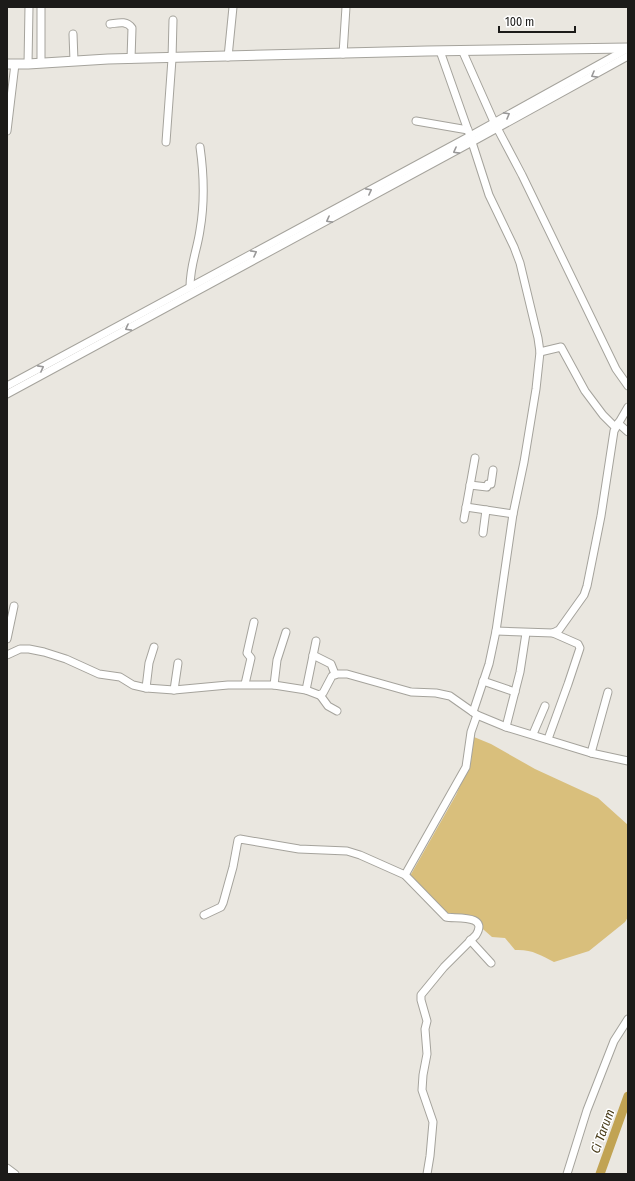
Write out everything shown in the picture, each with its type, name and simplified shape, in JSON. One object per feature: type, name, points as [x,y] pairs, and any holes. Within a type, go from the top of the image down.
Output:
[{"type":"main road","points":[[11,64],[131,59],[462,50],[628,48]]},
{"type":"street","points":[[28,64],[29,7]]},
{"type":"street","points":[[41,7],[41,63]]},
{"type":"street","points":[[228,57],[233,7]]},
{"type":"street","points":[[343,54],[346,7]]},
{"type":"street","points":[[166,142],[172,59],[173,20]]},
{"type":"street","points":[[110,24],[124,22],[129,24],[132,28],[131,59]]},
{"type":"street","points":[[74,34],[74,62]]},
{"type":"street","points":[[496,125],[628,48]]},
{"type":"street","points":[[462,50],[496,125],[522,175],[616,369],[628,386]]},
{"type":"street","points":[[404,875],[466,767],[470,732],[496,631],[513,514],[525,454],[540,352],[537,331],[520,262],[489,195],[440,51]]},
{"type":"street","points":[[7,386],[470,136],[496,125],[628,56]]},
{"type":"street","points":[[7,131],[11,64]]},
{"type":"street","points":[[416,121],[470,136]]},
{"type":"street","points":[[7,394],[470,136]]},
{"type":"street","points":[[190,288],[191,270],[201,228],[204,185],[200,146]]},
{"type":"street","points":[[540,352],[560,347],[585,391],[603,415],[628,432]]},
{"type":"street","points":[[553,634],[559,630],[584,595],[587,586],[595,553],[611,446],[616,425],[628,407]]},
{"type":"street","points":[[464,519],[475,458]]},
{"type":"street","points":[[470,485],[487,487],[488,484],[491,484],[492,470]]},
{"type":"street","points":[[466,506],[513,514]]},
{"type":"street","points":[[483,533],[486,510]]},
{"type":"street","points":[[7,639],[14,606]]},
{"type":"street","points":[[245,684],[250,658],[248,652],[254,622]]},
{"type":"street","points":[[496,631],[553,634],[578,644],[580,648],[548,739]]},
{"type":"street","points":[[274,685],[277,660],[286,632]]},
{"type":"street","points":[[506,727],[520,672],[526,633]]},
{"type":"street","points":[[306,690],[316,641]]},
{"type":"street","points":[[146,688],[149,663],[154,647]]},
{"type":"street","points":[[7,655],[20,649],[44,652],[66,659],[99,674],[120,677],[133,685],[146,688],[174,690],[245,684],[274,685],[306,690],[320,695],[328,706],[337,711]]},
{"type":"street","points":[[313,655],[331,664],[335,674]]},
{"type":"street","points":[[174,690],[178,663]]},
{"type":"street","points":[[320,695],[323,693],[330,678],[335,674],[351,675],[411,692],[436,692],[455,699],[475,714],[506,727],[533,734],[591,753],[628,761]]},
{"type":"street","points":[[483,681],[515,692]]},
{"type":"street","points":[[591,753],[608,692]]},
{"type":"street","points":[[533,734],[545,706]]},
{"type":"street","points":[[204,915],[220,907],[223,903],[233,867],[238,839],[299,849],[337,850],[354,853],[404,875],[446,916],[474,920],[479,926],[479,930],[421,994],[427,1021],[427,1054],[422,1090],[433,1122],[427,1174]]},
{"type":"street","points":[[470,940],[491,964]]},
{"type":"street","points":[[567,1174],[587,1110],[614,1041],[628,1019]]},
{"type":"street","points":[[7,1168],[15,1174]]},
{"type":"shaded area","points":[[474,737],[491,744],[535,769],[598,798],[628,825],[628,917],[625,922],[589,951],[554,962],[531,952],[515,950],[505,938],[492,937],[476,923],[446,917],[410,876],[456,795],[471,761]]},
{"type":"waterway","name":"Ci Tarum","points":[[600,1174],[628,1096]]}]
